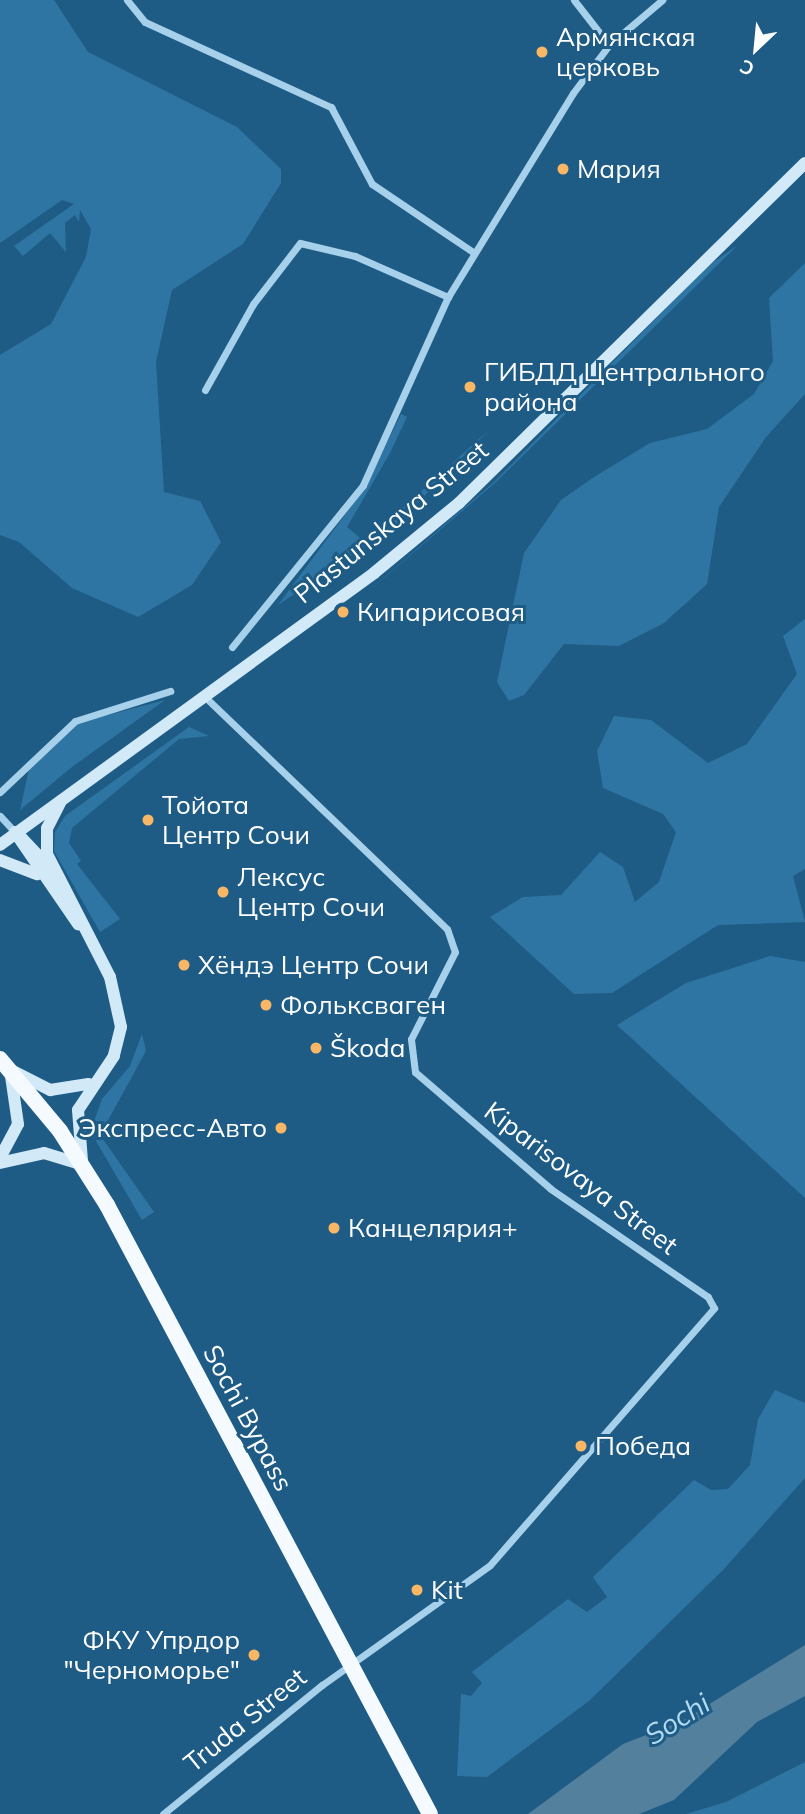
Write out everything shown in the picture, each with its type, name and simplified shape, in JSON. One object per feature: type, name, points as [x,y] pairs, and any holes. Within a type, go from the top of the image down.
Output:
[{"type":"highway","name":"Sochi Bypass","points":[[5,1064],[83,1165],[430,1814]]},
{"type":"main road","name":"Plastunskaya Street","points":[[0,845],[459,503],[805,163]]},
{"type":"main road","points":[[46,873],[47,828],[63,798]]},
{"type":"main road","points":[[5,1064],[19,1110],[0,1160],[44,1153],[83,1165],[78,1110],[94,1081],[114,1056],[121,1027],[117,995],[84,929],[16,832]]},
{"type":"main road","points":[[0,860],[46,873]]},
{"type":"main road","points":[[5,1064],[65,1093],[94,1081]]},
{"type":"street","points":[[127,0],[145,22],[331,107],[372,184],[473,252]]},
{"type":"street","points":[[574,0],[609,45]]},
{"type":"street","name":"Plastunskaya Street","points":[[232,646],[275,601],[363,485],[449,297],[473,252],[609,45],[662,0]]},
{"type":"street","points":[[205,390],[253,304],[300,243],[342,251],[449,297]]},
{"type":"street","points":[[0,792],[75,721],[170,691]]},
{"type":"street","name":"Kiparisovaya Street","points":[[203,695],[447,929],[454,952],[411,1039],[415,1072],[551,1189],[708,1297],[714,1308],[490,1565],[355,1661]]},
{"type":"street","points":[[0,816],[16,832]]},
{"type":"street","name":"Truda Street","points":[[163,1814],[355,1661]]},
{"type":"shaded area","points":[[0,0],[54,0],[88,52],[237,127],[281,169],[281,183],[243,244],[172,290],[156,362],[164,492],[200,501],[221,542],[192,585],[138,617],[72,588],[19,542],[0,535],[0,355],[51,324],[86,257],[91,229],[80,210],[79,222],[75,215],[65,223],[66,252],[50,233],[23,256],[14,246],[74,204],[62,200],[0,243]]},
{"type":"shaded area","points":[[738,245],[496,482],[356,602],[495,481],[709,265]]},
{"type":"shaded area","points":[[805,263],[805,394],[766,437],[719,507],[707,584],[664,623],[619,646],[564,644],[524,695],[509,701],[497,682],[524,553],[561,500],[594,477],[650,443],[707,429],[754,394],[773,361],[769,298]]},
{"type":"shaded area","points":[[401,414],[407,417],[390,453],[347,527],[365,542],[490,429],[392,529],[278,605],[365,488]]},
{"type":"shaded area","points":[[805,619],[805,869],[793,876],[805,922],[718,925],[612,993],[574,994],[490,917],[523,897],[561,895],[600,852],[623,867],[635,902],[659,882],[676,832],[663,814],[603,788],[597,751],[614,716],[651,720],[708,763],[747,744],[797,674],[783,636]]},
{"type":"shaded area","points":[[165,700],[72,767],[20,810],[29,769],[78,723]]},
{"type":"shaded area","points":[[189,727],[209,736],[179,739],[72,828],[69,843],[81,861],[77,864],[120,919],[100,932],[54,851],[55,832],[65,816]]},
{"type":"shaded area","points":[[770,956],[805,962],[805,1198],[617,1025],[686,983]]},
{"type":"shaded area","points":[[142,1034],[146,1051],[100,1135],[154,1212],[142,1220],[96,1141],[94,1121],[102,1099],[130,1066]]},
{"type":"shaded area","points":[[775,1390],[805,1403],[805,1478],[723,1570],[589,1701],[487,1777],[457,1776],[461,1694],[471,1696],[482,1683],[472,1672],[568,1599],[587,1612],[607,1597],[593,1577],[694,1480],[711,1490],[728,1489],[750,1465],[758,1419]]},
{"type":"shaded area","points":[[805,1645],[805,1696],[757,1722],[674,1800],[639,1814],[528,1814],[623,1744],[682,1721]]},
{"type":"shaded area","points":[[805,1762],[805,1814],[686,1814],[726,1802]]},
{"type":"place","name":"Армянская церковь","points":[[542,52]]},
{"type":"place","name":"Мария","points":[[563,169]]},
{"type":"place","name":"ГИБДД Центрального района","points":[[470,387]]},
{"type":"place","name":"Кипарисовая","points":[[343,612]]},
{"type":"place","name":"Тойота Центр Сочи","points":[[148,820]]},
{"type":"place","name":"Лексус Центр Сочи","points":[[223,892]]},
{"type":"place","name":"Хёндэ Центр Сочи","points":[[184,965]]},
{"type":"place","name":"Фольксваген","points":[[266,1005]]},
{"type":"place","name":"Škoda","points":[[316,1048]]},
{"type":"place","name":"Экспресс-Авто","points":[[281,1128]]},
{"type":"place","name":"Канцелярия+","points":[[334,1228]]},
{"type":"place","name":"Победа","points":[[581,1446]]},
{"type":"place","name":"Kit","points":[[417,1590]]},
{"type":"place","name":"ФКУ Упрдор \"Черноморье\"","points":[[254,1655]]},
{"type":"water label","name":"Sochi","points":[[677,1719]]}]
